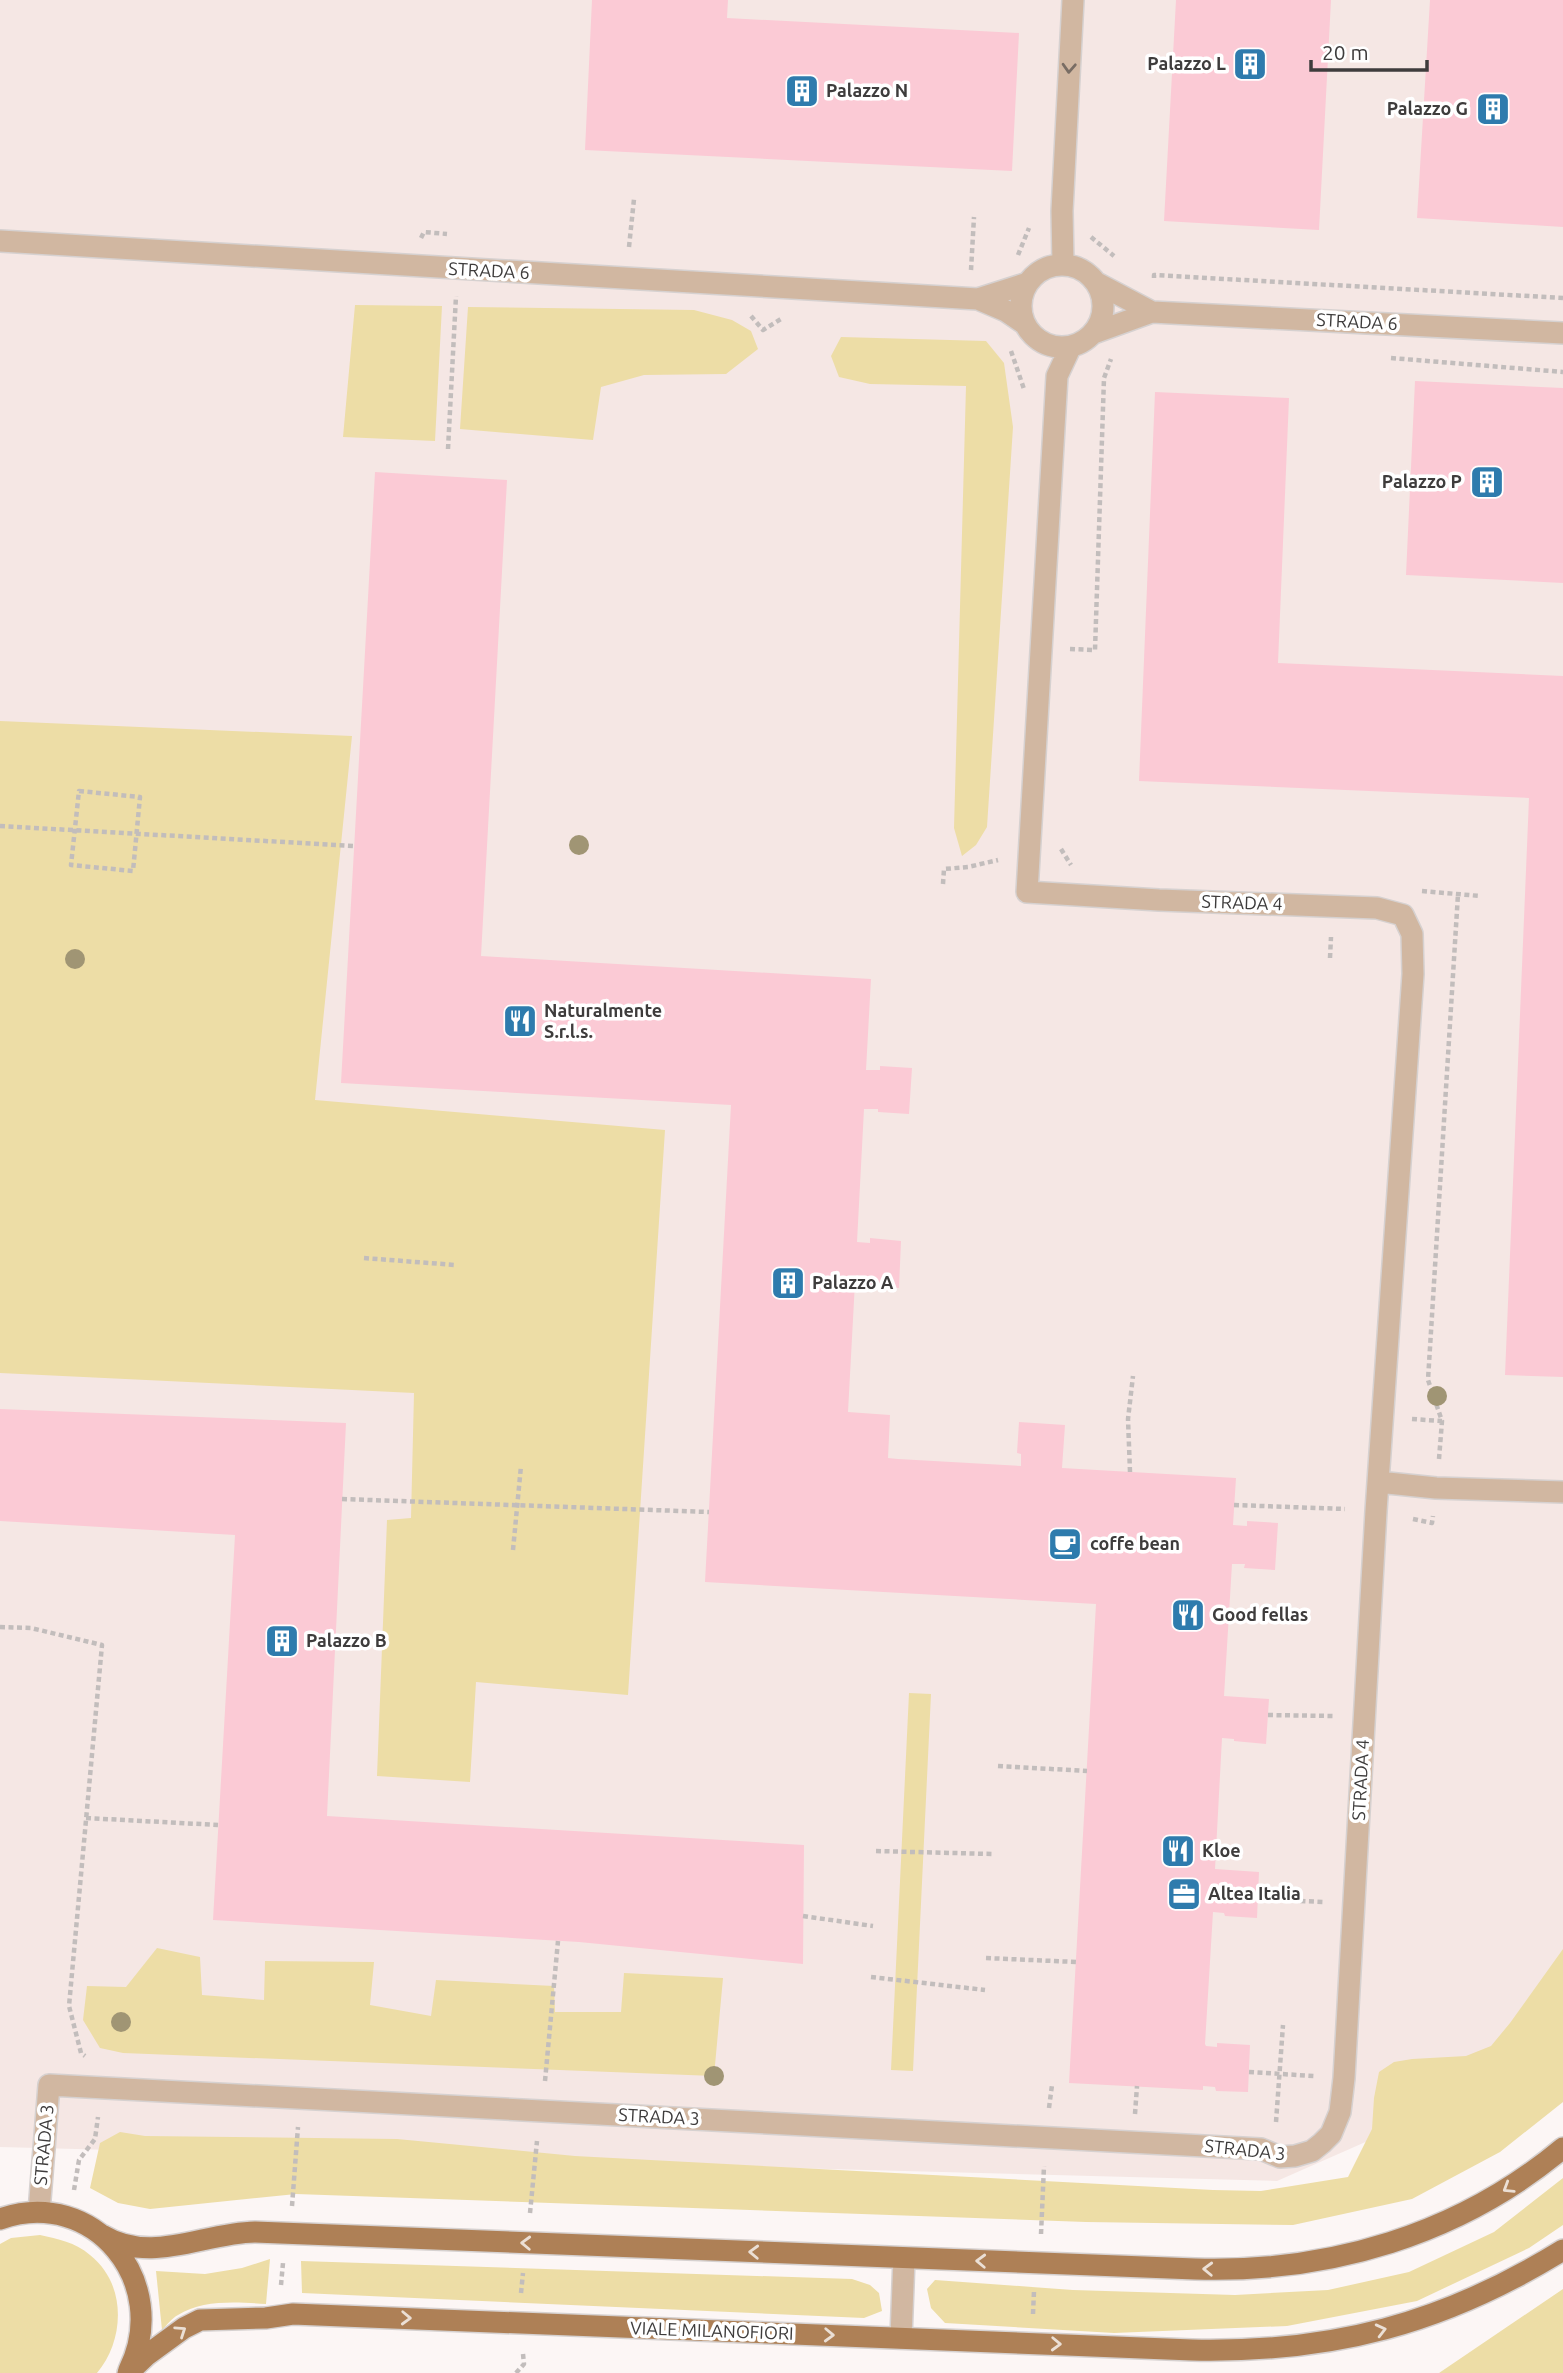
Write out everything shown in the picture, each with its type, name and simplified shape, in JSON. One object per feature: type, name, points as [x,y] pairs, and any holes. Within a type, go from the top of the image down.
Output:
[{"type":"main road","points":[[0,2219],[22,2214],[40,2203],[114,2242],[139,2249],[191,2243],[242,2232],[1222,2270],[1276,2267],[1356,2253],[1433,2227],[1504,2192],[1563,2148]]},
{"type":"main road","points":[[102,2235],[128,2267],[141,2305],[140,2337],[127,2373]]},
{"type":"main road","name":"VIALE MILANOFIORI","points":[[127,2373],[184,2328],[200,2320],[306,2314],[1254,2350],[1315,2344],[1375,2332],[1434,2314],[1490,2291],[1563,2250]]},
{"type":"lane","points":[[1063,264],[1062,211],[1073,0]]},
{"type":"lane","name":"STRADA 6","points":[[0,241],[978,299],[1006,311],[1025,324]]},
{"type":"lane","points":[[1025,324],[1021,310],[1023,296],[1028,283],[1037,273],[1050,266],[1063,264],[1088,274],[1097,283],[1102,295],[1103,308],[1094,333],[1071,346],[1045,343]]},
{"type":"lane","name":"STRADA 6","points":[[978,299],[1028,283]]},
{"type":"lane","name":"STRADA 6","points":[[1097,283],[1152,312]]},
{"type":"lane","name":"STRADA 6","points":[[1094,333],[1152,312],[1563,333]]},
{"type":"lane","name":"STRADA 4","points":[[1025,324],[1033,335],[1045,343],[1056,376],[1027,892],[1377,908],[1404,915],[1412,934],[1413,974],[1376,1511],[1344,2078]]},
{"type":"lane","name":"STRADA 4","points":[[1056,376],[1071,346]]},
{"type":"lane","points":[[1378,1482],[1436,1488],[1563,1492]]},
{"type":"lane","name":"STRADA 3","points":[[40,2203],[49,2085],[1261,2149],[1280,2157],[1311,2151],[1331,2134],[1340,2112],[1344,2078]]},
{"type":"lane","points":[[901,2338],[904,2258]]},
{"type":"path","points":[[974,217],[971,270],[979,271],[978,299]]},
{"type":"path","points":[[1015,262],[1030,224]]},
{"type":"path","points":[[449,449],[457,269]]},
{"type":"path","points":[[1152,312],[1154,275],[1563,298]]},
{"type":"path","points":[[743,313],[752,316],[763,330],[789,315]]},
{"type":"path","points":[[1004,346],[1013,352],[1026,396]]},
{"type":"path","points":[[1064,648],[1095,650],[1104,377],[1112,356]]},
{"type":"path","points":[[79,791],[140,797],[133,871],[71,865],[74,830],[79,791]]},
{"type":"path","points":[[0,826],[354,846]]},
{"type":"path","points":[[1058,840],[1061,851],[1073,867]]},
{"type":"path","points":[[943,884],[944,869],[968,867],[1000,859]]},
{"type":"path","points":[[1441,1443],[1441,1421],[1428,1380],[1458,894]]},
{"type":"path","points":[[365,1258],[455,1265]]},
{"type":"path","points":[[1130,1472],[1128,1419],[1133,1376]]},
{"type":"path","points":[[1383,1418],[1441,1421]]},
{"type":"path","points":[[513,1550],[521,1466]]},
{"type":"path","points":[[342,1499],[709,1512]]},
{"type":"path","points":[[1234,1505],[1376,1511]]},
{"type":"path","points":[[0,1627],[31,1628],[102,1645],[69,2006],[81,2053],[103,2067],[101,2088],[95,2139],[79,2160],[74,2194],[40,2203]]},
{"type":"path","points":[[1268,1715],[1364,1716]]},
{"type":"path","points":[[998,1766],[1087,1771]]},
{"type":"path","points":[[86,1818],[218,1825]]},
{"type":"path","points":[[876,1851],[992,1854]]},
{"type":"path","points":[[1258,1899],[1354,1903]]},
{"type":"path","points":[[803,1916],[873,1926]]},
{"type":"path","points":[[544,2092],[558,1941]]},
{"type":"path","points":[[986,1958],[1076,1962]]},
{"type":"path","points":[[871,1977],[985,1990]]},
{"type":"path","points":[[1249,2072],[1344,2078]]},
{"type":"path","points":[[1052,2085],[1046,2137],[1041,2235],[1054,2236]]},
{"type":"path","points":[[1135,2119],[1136,2087]]},
{"type":"path","points":[[281,2209],[292,2209],[298,2122]]},
{"type":"path","points":[[516,2373],[524,2364],[519,2323],[538,2133]]},
{"type":"path","points":[[279,2316],[285,2233]]},
{"type":"path","points":[[1032,2343],[1035,2263]]},
{"type":"shaded area","points":[[0,0],[1563,0],[1563,2032],[1547,2062],[1277,2181],[0,2147]]},
{"type":"shaded area","points":[[355,305],[442,306],[435,441],[343,437]]},
{"type":"shaded area","points":[[468,307],[694,310],[732,320],[751,331],[758,349],[726,374],[644,375],[601,387],[593,440],[460,429]]},
{"type":"shaded area","points":[[841,337],[986,341],[1004,363],[1013,427],[987,827],[976,845],[962,856],[954,828],[966,386],[870,384],[839,377],[831,356]]},
{"type":"shaded area","points":[[0,721],[352,736],[315,1100],[665,1130],[628,1695],[476,1682],[470,1782],[377,1776],[387,1520],[411,1518],[414,1393],[0,1373]]},
{"type":"shaded area","points":[[909,1693],[931,1694],[913,2071],[891,2070]]},
{"type":"shaded area","points":[[157,1948],[200,1957],[202,1995],[264,2000],[265,1961],[374,1962],[370,2005],[431,2016],[436,1980],[554,1986],[555,2012],[621,2012],[624,1973],[723,1978],[714,2076],[123,2053],[100,2048],[83,2020],[87,1986],[126,1987]]},
{"type":"shaded area","points":[[1563,1949],[1563,2102],[1500,2152],[1412,2199],[1293,2225],[1086,2222],[296,2194],[150,2209],[118,2203],[90,2188],[100,2143],[120,2132],[145,2136],[397,2139],[575,2156],[1213,2190],[1261,2191],[1348,2177],[1372,2129],[1379,2072],[1394,2062],[1466,2056],[1491,2046]]},
{"type":"shaded area","points":[[1563,2178],[1563,2225],[1529,2248],[1417,2301],[1287,2326],[1114,2333],[945,2323],[931,2308],[927,2289],[935,2280],[1073,2290],[1235,2295],[1328,2290],[1409,2272],[1494,2232]]},
{"type":"shaded area","points":[[40,2235],[78,2247],[102,2267],[111,2281],[118,2312],[117,2329],[113,2345],[97,2373],[0,2373],[0,2244],[11,2238]]},
{"type":"shaded area","points":[[270,2259],[266,2304],[221,2303],[198,2306],[176,2316],[162,2330],[156,2271],[205,2274],[242,2268]]},
{"type":"shaded area","points":[[301,2261],[852,2279],[870,2285],[879,2293],[882,2311],[864,2318],[302,2293]]},
{"type":"shaded area","points":[[1563,2289],[1563,2373],[1439,2373]]},
{"type":"building","name":"Palazzo N","points":[[592,0],[728,0],[727,18],[1019,33],[1012,171],[585,150]]},
{"type":"building","name":"Palazzo L","points":[[1176,0],[1331,0],[1319,230],[1164,221]]},
{"type":"building","name":"Palazzo G","points":[[1430,0],[1563,0],[1563,227],[1417,218]]},
{"type":"building","name":"Palazzo P","points":[[1415,381],[1563,388],[1563,583],[1406,575]]},
{"type":"building","points":[[1155,392],[1289,398],[1278,663],[1563,676],[1563,1377],[1505,1375],[1529,798],[1139,781]]},
{"type":"building","name":"Palazzo A","points":[[375,472],[507,480],[481,956],[871,979],[866,1070],[880,1070],[880,1066],[912,1068],[909,1114],[864,1109],[857,1242],[870,1243],[870,1238],[901,1241],[899,1288],[868,1286],[868,1283],[855,1282],[848,1412],[890,1415],[888,1458],[898,1459],[1021,1466],[1021,1454],[1017,1453],[1019,1422],[1065,1425],[1062,1468],[1236,1478],[1233,1525],[1247,1526],[1247,1521],[1278,1523],[1275,1570],[1244,1568],[1245,1564],[1232,1564],[1224,1696],[1269,1699],[1266,1744],[1222,1738],[1215,1869],[1259,1872],[1257,1918],[1225,1916],[1224,1913],[1213,1912],[1205,2044],[1217,2047],[1217,2043],[1250,2045],[1248,2092],[1216,2091],[1215,2087],[1203,2086],[1203,2090],[1069,2083],[1096,1604],[705,1582],[731,1105],[341,1083]]},
{"type":"building","name":"Palazzo B","points":[[0,1409],[346,1423],[327,1816],[804,1845],[803,1964],[579,1942],[213,1920],[235,1535],[0,1521]]},
{"type":"place","name":"Palazzo L","points":[[1250,64]]},
{"type":"place","name":"Palazzo N","points":[[802,91]]},
{"type":"place","name":"Palazzo G","points":[[1493,109]]},
{"type":"place","name":"Palazzo P","points":[[1487,482]]},
{"type":"place","name":"Naturalmente S.r.l.s.","points":[[520,1021]]},
{"type":"place","name":"Palazzo A","points":[[788,1283]]},
{"type":"place","name":"coffe bean","points":[[1065,1544]]},
{"type":"place","name":"Good fellas","points":[[1188,1615]]},
{"type":"place","name":"Palazzo B","points":[[282,1641]]},
{"type":"place","name":"Kloe","points":[[1178,1851]]},
{"type":"place","name":"Altea Italia","points":[[1184,1894]]}]
